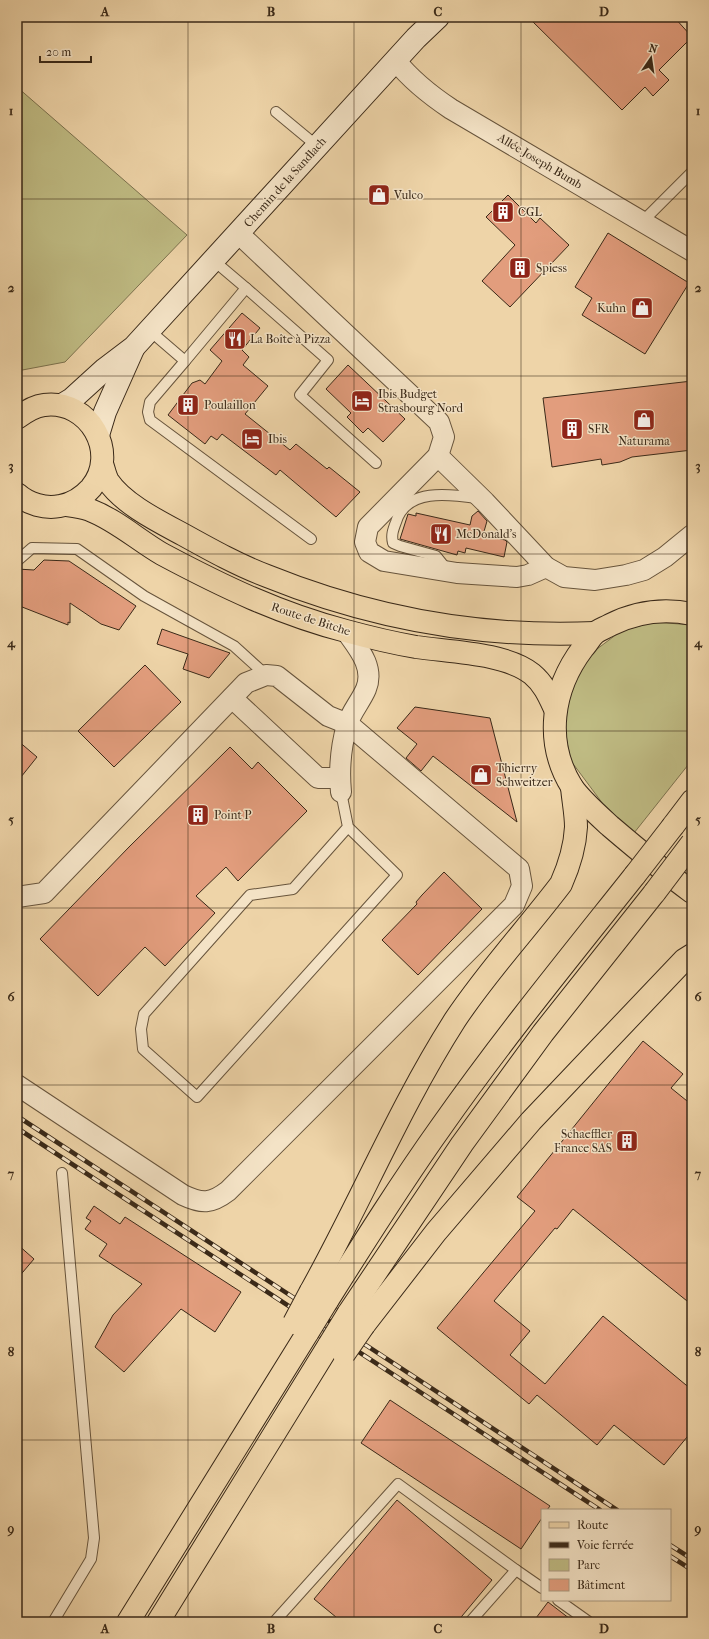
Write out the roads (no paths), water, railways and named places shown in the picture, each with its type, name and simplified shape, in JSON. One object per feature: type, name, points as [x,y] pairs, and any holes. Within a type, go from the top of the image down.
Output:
[{"type":"main road","points":[[20,412],[44,405],[62,405],[77,411],[90,422],[98,435],[103,454],[99,475],[86,493],[77,500],[67,505],[49,507],[22,502]]},
{"type":"main road","points":[[102,464],[108,480],[115,489],[121,495],[146,512],[208,548],[266,576],[294,587],[377,612],[433,623],[474,629],[536,634],[595,634]]},
{"type":"main road","name":"Route de Bitche","points":[[67,505],[83,507],[96,512],[159,552],[215,582],[254,600],[298,616],[346,631],[415,646],[500,659],[516,664],[533,675],[546,689],[555,709]]},
{"type":"main road","points":[[692,614],[680,611],[641,613],[624,618],[595,634],[574,660],[563,685],[555,709],[555,737],[559,758],[572,787],[596,814],[654,865],[692,892]]},
{"type":"main road","points":[[319,1296],[337,1244],[384,1148],[430,1062],[456,1020],[489,973],[561,884],[574,847],[576,827],[572,787]]},
{"type":"main road","points":[[128,1622],[296,1352],[301,1327],[319,1296],[387,1207],[442,1126],[523,1016],[692,801]]},
{"type":"main road","points":[[158,1622],[312,1372],[336,1350],[356,1319],[462,1144],[543,1033],[692,844]]},
{"type":"main road","points":[[356,1319],[436,1232],[531,1121],[684,960],[692,954]]},
{"type":"street","name":"Chemin de la Sandlach","points":[[62,405],[72,399],[105,369],[134,348],[317,146],[438,17]]},
{"type":"street","name":"Allée Joseph Bumb","points":[[396,61],[407,75],[427,93],[692,251]]},
{"type":"street","points":[[238,233],[250,246],[439,422],[444,437],[438,456],[368,527],[365,542],[369,552],[384,561],[448,571],[517,577],[528,575],[546,567]]},
{"type":"street","name":"Chemin de la Sandlach","points":[[98,435],[105,412],[134,348]]},
{"type":"street","points":[[438,456],[481,498],[546,567],[564,577],[595,580],[626,575],[644,570],[665,557],[692,535]]},
{"type":"street","points":[[232,698],[318,778],[341,785],[343,747],[348,724],[366,689],[368,669],[361,651],[346,631]]},
{"type":"street","points":[[17,897],[19,898],[44,893],[246,683],[266,675],[276,676],[328,716],[348,724],[519,869],[522,886],[514,905],[228,1191],[219,1198],[211,1201],[193,1199],[183,1195],[17,1085]]},
{"type":"lane","points":[[276,112],[317,146]]},
{"type":"lane","points":[[642,222],[692,172]]},
{"type":"lane","points":[[213,260],[328,360],[300,395],[376,463]]},
{"type":"lane","points":[[246,288],[150,402],[148,412],[150,420],[311,539]]},
{"type":"lane","points":[[149,330],[185,361]]},
{"type":"lane","points":[[448,571],[436,556],[393,543],[391,536],[398,516],[403,507],[418,498],[443,494],[481,498]]},
{"type":"lane","points":[[17,561],[32,548],[77,550],[144,596],[234,646],[266,675]]},
{"type":"lane","points":[[341,785],[348,827],[397,875],[197,1097],[143,1049],[141,1028],[144,1014],[250,895],[292,889],[348,827]]},
{"type":"lane","points":[[53,1622],[91,1559],[94,1538],[62,1173]]},
{"type":"lane","points":[[275,1622],[398,1484],[541,1587]]},
{"type":"lane","points":[[470,1622],[516,1570]]},
{"type":"lane","points":[[559,1601],[589,1622]]},
{"type":"railway","points":[[17,1116],[615,1509]]},
{"type":"railway","points":[[17,1128],[598,1509]]},
{"type":"railway","points":[[671,1546],[692,1559]]},
{"type":"railway","points":[[671,1557],[692,1570]]},
{"type":"place","name":"Vulco","points":[[379,195]]},
{"type":"place","name":"CGL","points":[[503,212]]},
{"type":"place","name":"Spiess","points":[[520,268]]},
{"type":"place","name":"Kuhn","points":[[642,308]]},
{"type":"place","name":"La Boîte à Pizza","points":[[235,339]]},
{"type":"place","name":"Ibis Budget Strasbourg Nord","points":[[362,401]]},
{"type":"place","name":"Poulaillon","points":[[188,405]]},
{"type":"place","name":"Naturama","points":[[644,420]]},
{"type":"place","name":"SFR","points":[[572,429]]},
{"type":"place","name":"Ibis","points":[[252,439]]},
{"type":"place","name":"McDonald's","points":[[441,534]]},
{"type":"place","name":"Thierry Schweitzer","points":[[481,775]]},
{"type":"place","name":"Point P","points":[[198,815]]},
{"type":"place","name":"Schaeffler France SAS","points":[[627,1141]]}]
